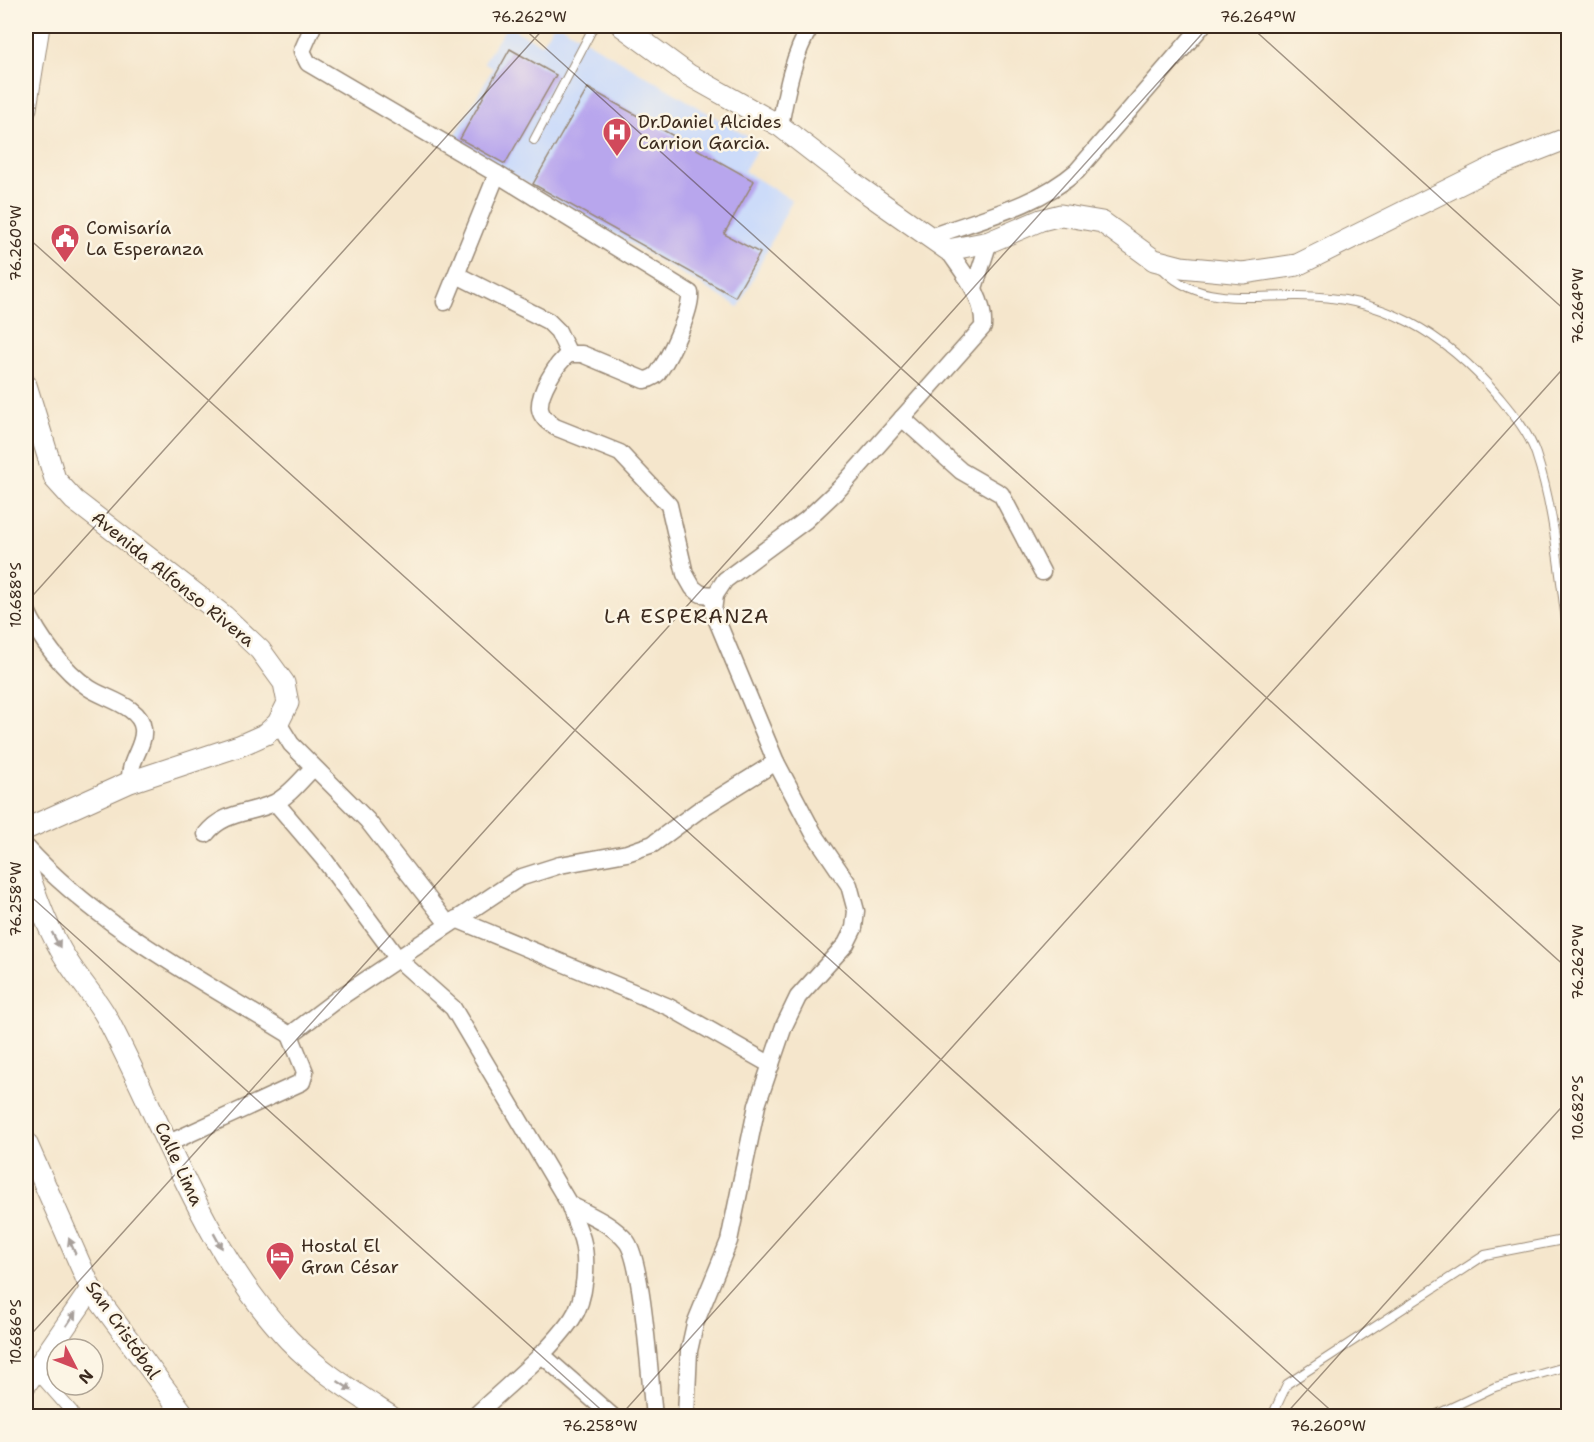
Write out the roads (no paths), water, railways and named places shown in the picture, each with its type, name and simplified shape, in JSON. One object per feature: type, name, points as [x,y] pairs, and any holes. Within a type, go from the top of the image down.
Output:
[{"type":"street","points":[[26,108],[39,26]]},
{"type":"street","points":[[313,26],[302,51],[308,63],[497,174],[690,293],[688,310],[660,371],[650,379],[644,380],[582,354],[569,354],[558,366],[540,399],[542,415],[555,428],[620,453],[669,504],[685,574],[693,588],[701,594],[715,595]]},
{"type":"street","points":[[622,26],[689,75],[780,126],[860,188],[948,250],[974,288],[984,314],[983,327],[840,488],[806,520],[725,580],[715,595],[712,611],[776,762],[813,832],[849,885],[856,911],[854,928],[846,944],[798,997],[784,1026],[757,1105],[729,1241],[695,1323],[689,1351],[686,1416]]},
{"type":"street","points":[[780,126],[786,92],[804,36],[811,26]]},
{"type":"street","points":[[930,237],[1034,199],[1062,185],[1077,171],[1202,26]]},
{"type":"street","points":[[948,250],[989,242],[1041,220],[1061,215],[1102,222],[1154,260],[1180,267],[1243,273],[1297,265],[1494,167],[1569,138]]},
{"type":"street","points":[[445,302],[497,174]]},
{"type":"street","points":[[974,288],[989,242]]},
{"type":"street","points":[[457,275],[548,321],[558,332],[569,354]]},
{"type":"street","name":"Avenida Alfonso Rivera","points":[[26,385],[54,479],[74,500],[224,616],[260,650],[284,683],[288,703],[278,723]]},
{"type":"street","points":[[902,418],[961,471],[1001,494],[1042,572]]},
{"type":"street","points":[[26,609],[34,628],[69,671],[90,688],[134,711],[140,719],[144,728],[142,740],[131,761],[130,782]]},
{"type":"street","points":[[26,829],[130,782],[239,747],[266,734],[278,723],[291,744],[367,820],[452,921],[669,1007],[771,1065]]},
{"type":"street","points":[[290,1035],[336,1000],[519,878],[560,865],[627,853],[652,844],[699,810],[776,762]]},
{"type":"street","points":[[206,834],[213,825],[226,817],[276,803],[313,768]]},
{"type":"street","points":[[276,803],[323,858],[398,959],[453,1008],[569,1204],[582,1239],[584,1257],[581,1299],[573,1318],[541,1354],[475,1416]]},
{"type":"street","points":[[26,847],[45,868],[114,926],[290,1035],[305,1072],[302,1082],[169,1143]]},
{"type":"street","name":"Calle Lima","points":[[26,867],[52,932],[67,960],[105,1015],[169,1143],[187,1187],[237,1274],[290,1340],[328,1375],[390,1416]]},
{"type":"street","name":"San Cristóbal","points":[[30,1161],[91,1289],[185,1416]]},
{"type":"street","points":[[569,1204],[612,1227],[629,1246],[640,1289],[654,1416]]},
{"type":"street","points":[[71,1416],[72,1412],[29,1373],[91,1289]]},
{"type":"street","points":[[541,1354],[612,1416]]},
{"type":"lane","points":[[534,141],[594,26]]},
{"type":"lane","points":[[1154,260],[1172,281],[1203,293],[1242,298],[1341,297],[1383,308],[1425,329],[1465,360],[1517,419],[1535,452],[1545,490],[1569,634]]},
{"type":"lane","points":[[1272,1416],[1287,1384],[1485,1255],[1569,1239]]},
{"type":"lane","points":[[1433,1416],[1495,1387],[1569,1366]]},
{"type":"place","name":"Dr.Daniel Alcides Carrion Garcia.","points":[[617,158]]},
{"type":"place","name":"Comisaría La Esperanza","points":[[65,264]]},
{"type":"place","name":"Hostal El Gran César","points":[[280,1282]]},
{"type":"district","name":"LA ESPERANZA","points":[[687,616]]}]
